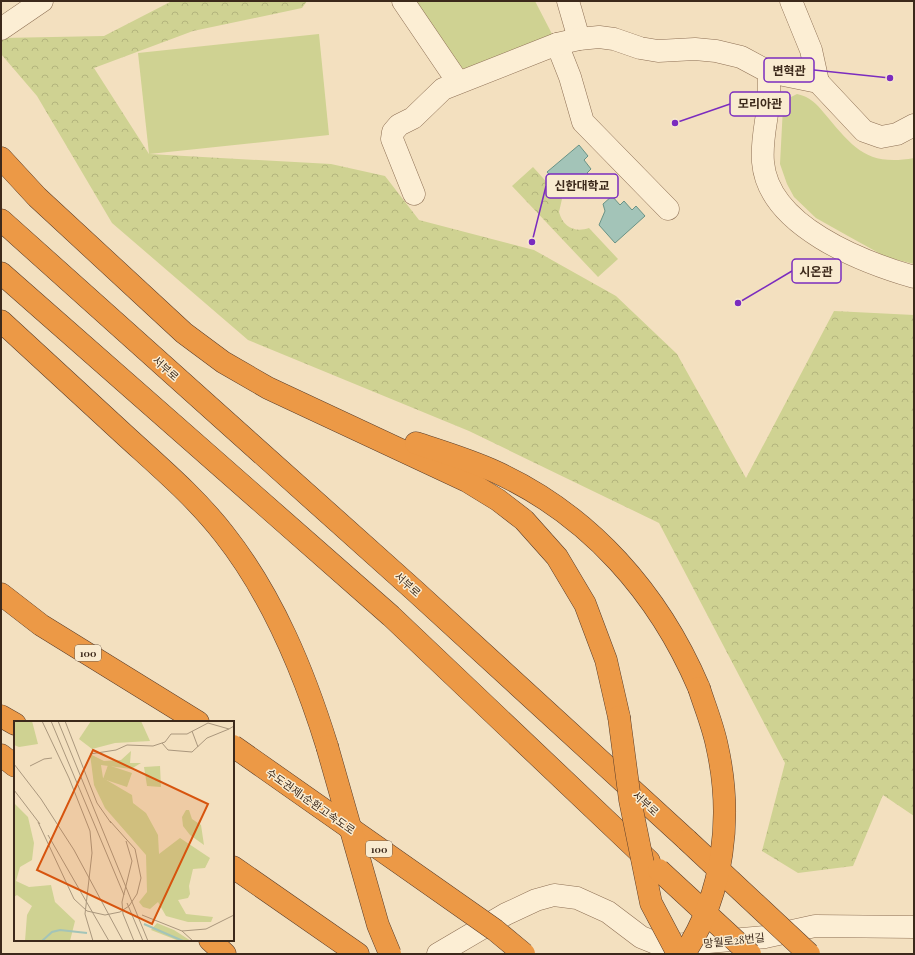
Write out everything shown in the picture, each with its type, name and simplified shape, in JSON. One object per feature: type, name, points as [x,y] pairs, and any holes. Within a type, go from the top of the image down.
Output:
[{"type":"highway","points":[[1,158],[37,197],[184,333],[223,362],[268,388],[323,412],[467,481],[511,510],[535,532],[557,557],[584,604],[606,660],[619,717],[630,800],[651,903],[678,954]]},
{"type":"highway","name":"서부로","points":[[1,220],[414,590],[809,954]]},
{"type":"highway","points":[[1,273],[391,616],[659,870],[750,954]]},
{"type":"highway","points":[[1,321],[189,494],[225,536],[252,576],[288,641],[307,687],[327,746],[378,925],[390,954]]},
{"type":"highway","points":[[323,412],[446,453],[496,472],[538,495],[574,520],[617,559],[647,596],[676,639],[699,688],[717,745],[724,790],[725,825],[720,862],[712,892],[702,922],[684,954]]},
{"type":"highway","name":"100","points":[[1,594],[41,625],[179,708],[197,721]]},
{"type":"highway","points":[[1,716],[14,723]]},
{"type":"highway","name":"수도권제1순환고속도로","points":[[234,747],[495,930],[524,954]]},
{"type":"highway","points":[[1,755],[14,765]]},
{"type":"highway","points":[[234,868],[358,954]]},
{"type":"highway","points":[[211,941],[225,954]]},
{"type":"street","points":[[1,29],[42,1]]},
{"type":"street","points":[[403,1],[458,82]]},
{"type":"street","points":[[568,1],[579,39]]},
{"type":"street","points":[[791,1],[811,50],[818,82],[864,131],[881,137],[897,134],[914,125]]},
{"type":"street","points":[[414,194],[392,140],[393,132],[399,125],[421,112],[432,98],[443,88],[557,44],[579,39],[599,37],[614,39],[640,48],[658,50],[716,50],[741,57],[770,72],[818,82]]},
{"type":"street","points":[[557,44],[570,76],[583,122],[668,209]]},
{"type":"street","points":[[770,72],[763,163],[770,188],[782,205],[802,225],[839,248],[880,267],[914,277]]},
{"type":"street","name":"망월로28번길","points":[[438,954],[506,914],[536,900],[554,895],[577,898],[608,912],[641,937],[663,946],[764,937],[815,926],[914,927]]},
{"type":"green space","points":[[172,1],[307,1],[302,8],[193,31],[94,68],[149,154],[331,164],[385,176],[419,220],[534,250],[616,296],[677,354],[746,478],[834,311],[914,315],[914,816],[883,795],[853,866],[798,873],[762,851],[785,763],[659,523],[469,431],[248,340],[112,223],[37,96],[1,54],[1,38],[104,36]]},
{"type":"green space","points":[[412,1],[535,1],[552,34],[466,69],[458,68]]},
{"type":"green space","points":[[319,34],[329,135],[149,154],[138,53]]},
{"type":"green space","points":[[797,94],[806,97],[815,103],[843,135],[862,151],[872,156],[884,159],[898,160],[914,158],[914,264],[886,257],[848,236],[816,218],[794,197],[787,184],[780,164],[783,107],[789,98]]},
{"type":"green space","points":[[533,167],[562,199],[559,212],[563,222],[570,228],[574,229],[579,230],[589,228],[618,259],[598,277],[512,186]]},
{"type":"water","points":[[579,145],[588,156],[584,160],[591,169],[587,173],[594,180],[587,186],[574,185],[564,191],[547,172]]},
{"type":"water","points":[[612,196],[620,205],[624,201],[632,210],[636,206],[645,216],[615,243],[599,225],[605,211],[603,204]]},
{"type":"place","name":"변혁관","points":[[890,78]]},
{"type":"place","name":"모리아관","points":[[675,123]]},
{"type":"place","name":"신한대학교","points":[[532,242]]},
{"type":"place","name":"시온관","points":[[738,303]]}]
